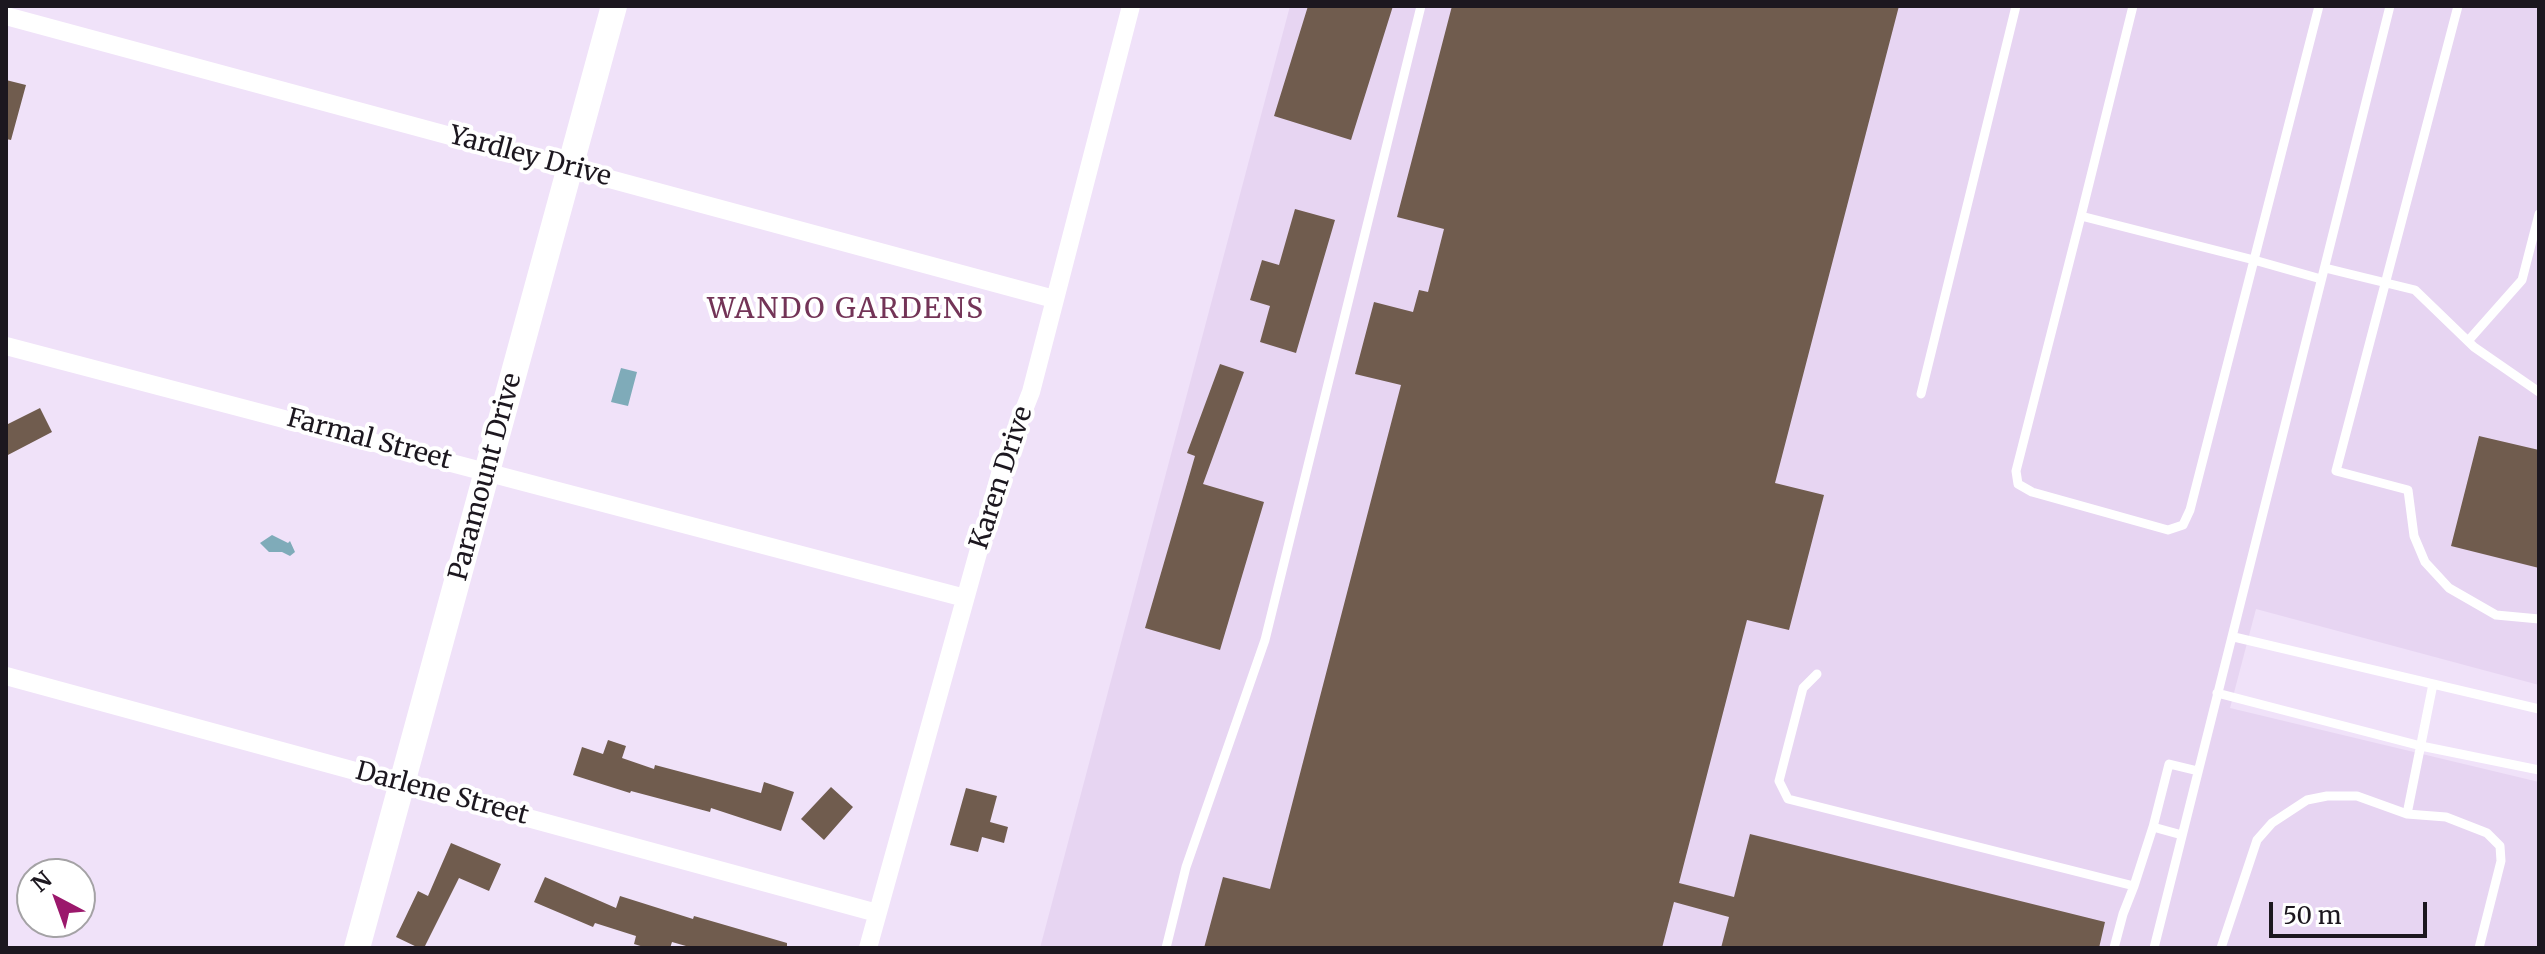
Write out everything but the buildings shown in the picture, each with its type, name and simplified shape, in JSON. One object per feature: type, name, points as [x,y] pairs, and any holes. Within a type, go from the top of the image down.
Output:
[{"type":"street","name":"Paramount Drive","points":[[357,948],[614,6]]},
{"type":"street","name":"Karen Drive","points":[[868,948],[1003,463],[1031,392],[1131,6]]},
{"type":"street","name":"Yardley Drive","points":[[6,16],[1054,299]]},
{"type":"street","name":"Farmal Street","points":[[6,346],[965,598]]},
{"type":"street","name":"Darlene Street","points":[[6,676],[877,913]]},
{"type":"lane","points":[[1166,948],[1186,867],[1265,640],[1421,6]]},
{"type":"lane","points":[[1921,394],[2016,6]]},
{"type":"lane","points":[[2133,6],[2016,471],[2018,484],[2032,492],[2168,530],[2183,525],[2190,510],[2319,6]]},
{"type":"lane","points":[[2154,948],[2390,6]]},
{"type":"lane","points":[[2458,6],[2336,471],[2408,490],[2414,536],[2425,562],[2449,588],[2496,615],[2539,619]]},
{"type":"lane","points":[[2468,341],[2522,280],[2539,214]]},
{"type":"lane","points":[[2081,216],[2321,279]]},
{"type":"lane","points":[[2325,268],[2415,290],[2468,341],[2539,392]]},
{"type":"lane","points":[[2234,637],[2539,709]]},
{"type":"lane","points":[[1817,674],[1803,688],[1779,781],[1788,799],[2134,886]]},
{"type":"lane","points":[[2407,814],[2433,684]]},
{"type":"lane","points":[[2217,693],[2421,746],[2539,770]]},
{"type":"lane","points":[[2114,948],[2153,827],[2169,764],[2198,771]]},
{"type":"lane","points":[[2221,948],[2257,840],[2289,810],[2307,800],[2327,796],[2357,796],[2407,814],[2446,817],[2487,833],[2500,846],[2501,861],[2479,948]]},
{"type":"lane","points":[[2153,827],[2182,835]]},
{"type":"shaded area","points":[[1290,6],[2539,6],[2539,685],[2256,609],[2230,708],[2539,782],[2539,948],[1040,948]]},
{"type":"water","points":[[621,368],[637,372],[628,406],[611,402]]},
{"type":"water","points":[[272,535],[288,543],[290,541],[295,552],[290,556],[282,552],[269,552],[260,543]]},
{"type":"district","name":"WANDO GARDENS","points":[[846,310]]}]
